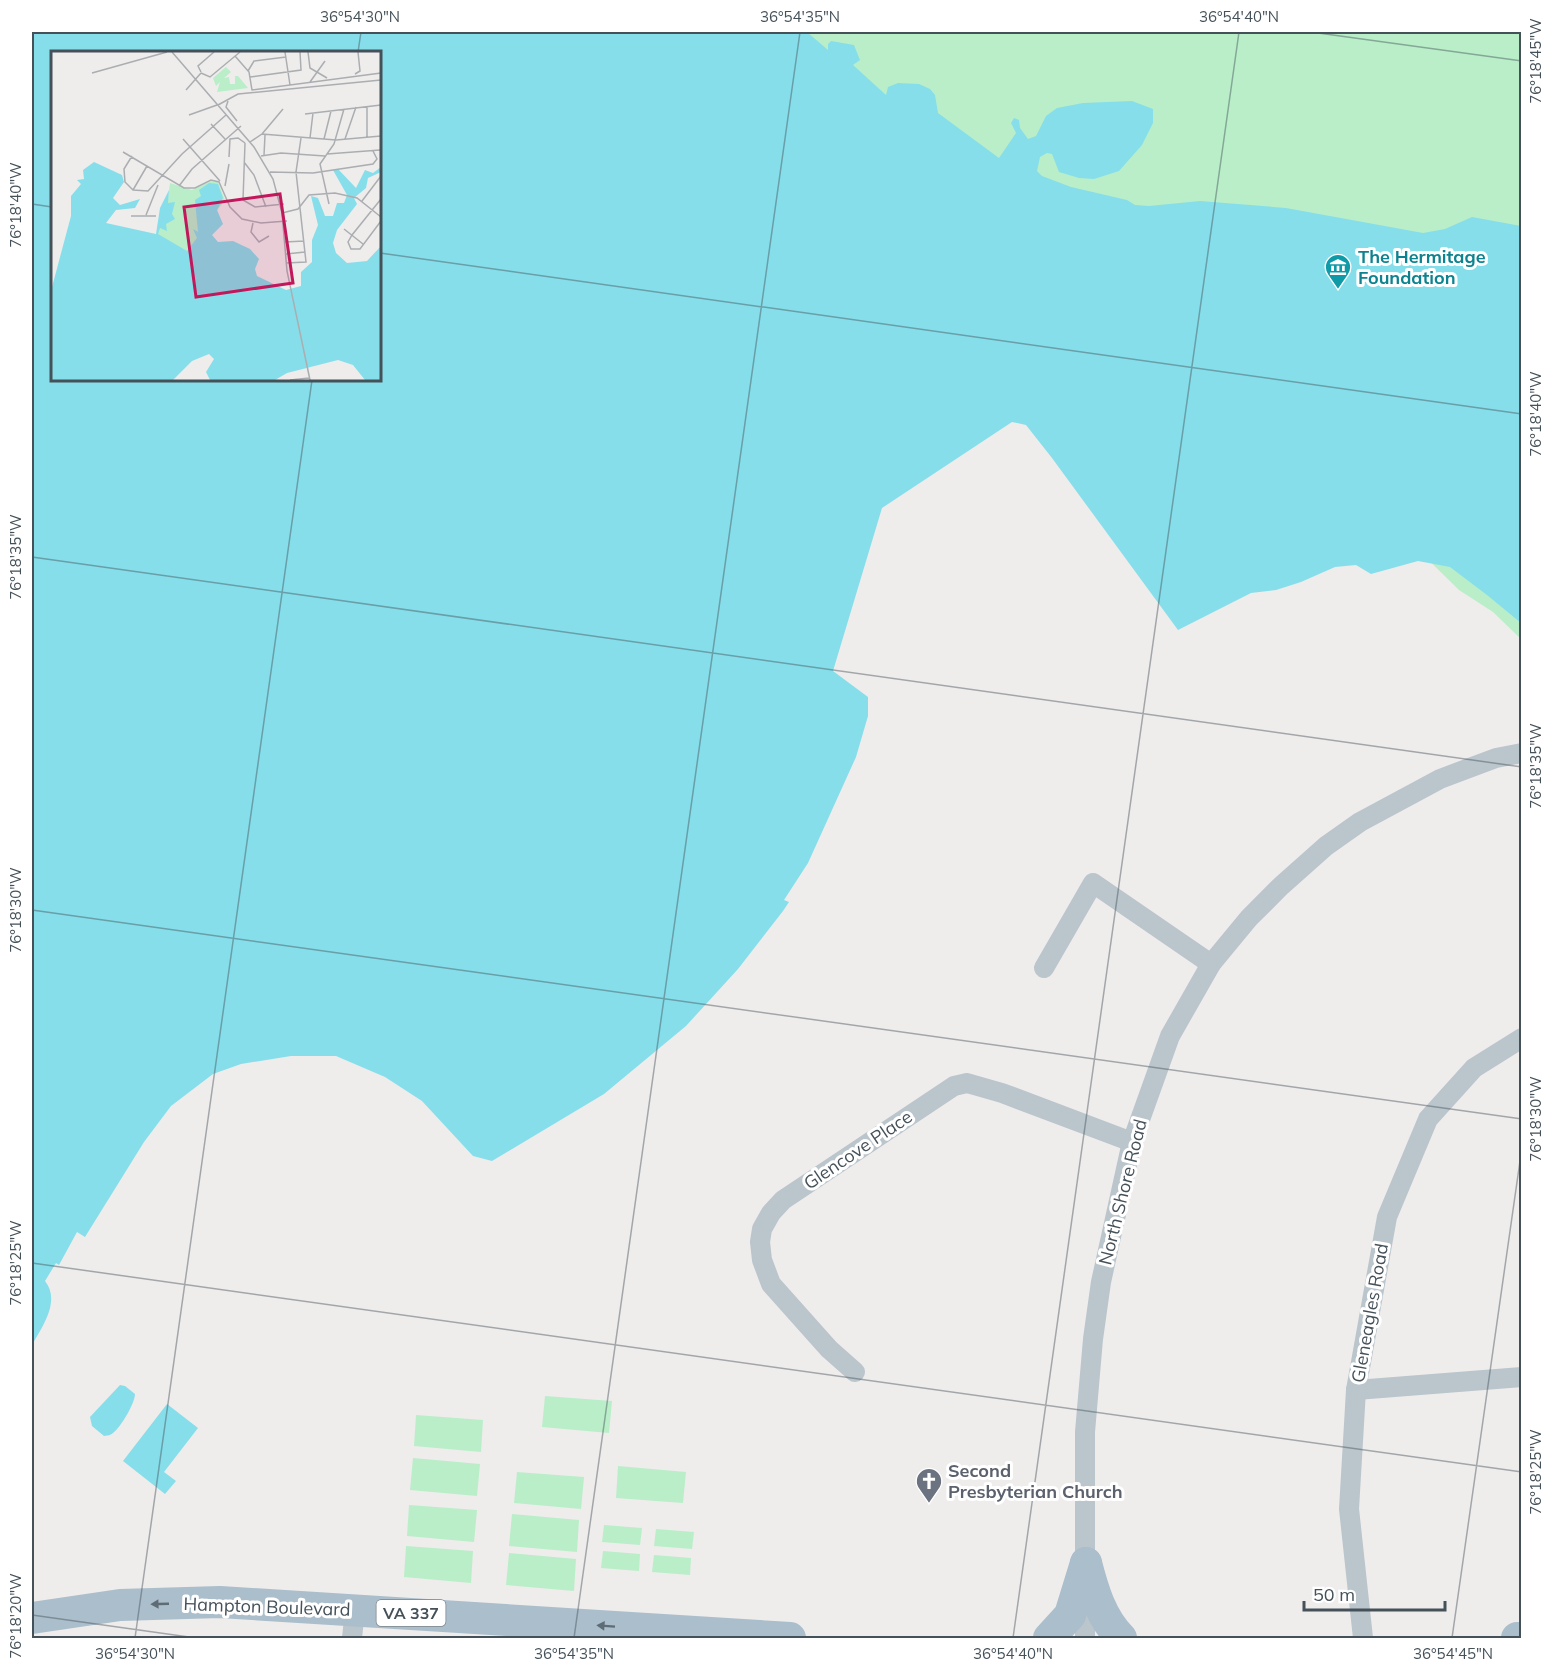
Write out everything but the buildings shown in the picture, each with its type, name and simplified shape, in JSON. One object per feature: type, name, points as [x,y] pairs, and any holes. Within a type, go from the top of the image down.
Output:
[{"type":"main road","points":[[1049,1638],[1070,1615],[1086,1563]]},
{"type":"main road","points":[[1086,1563],[1093,1589],[1104,1614],[1121,1638]]},
{"type":"main road","name":"Hampton Boulevard","points":[[32,1617],[120,1605],[220,1602],[353,1624],[790,1638]]},
{"type":"main road","points":[[1516,1638],[1521,1638]]},
{"type":"street","name":"North Shore Road","points":[[1085,1638],[1085,1432],[1093,1338],[1101,1282],[1132,1142],[1170,1036],[1211,964],[1281,886],[1326,846],[1360,822],[1440,778],[1496,758],[1521,753]]},
{"type":"street","points":[[1044,968],[1093,883],[1211,964]]},
{"type":"street","name":"Gleneagles Road","points":[[1363,1638],[1348,1509],[1356,1390],[1388,1217],[1428,1119],[1474,1068],[1521,1038]]},
{"type":"street","name":"Glencove Place","points":[[855,1372],[829,1349],[771,1284],[762,1260],[760,1242],[762,1228],[771,1213],[783,1200],[954,1086],[967,1083],[1002,1093],[1132,1142]]},
{"type":"street","points":[[1356,1390],[1521,1377]]},
{"type":"green space","name":"The Hermitage Foundation","points":[[428,32],[1521,32],[1521,639],[1493,612],[1459,590],[1061,199]]},
{"type":"green space","points":[[545,1396],[612,1401],[609,1433],[542,1427]]},
{"type":"green space","points":[[416,1415],[483,1420],[481,1452],[414,1446]]},
{"type":"green space","points":[[413,1458],[480,1464],[477,1496],[410,1490]]},
{"type":"green space","points":[[618,1466],[686,1472],[683,1503],[616,1498]]},
{"type":"green space","points":[[517,1472],[584,1477],[581,1509],[514,1503]]},
{"type":"green space","points":[[409,1505],[477,1510],[474,1542],[407,1536]]},
{"type":"green space","points":[[512,1514],[579,1520],[577,1552],[509,1546]]},
{"type":"green space","points":[[604,1525],[642,1528],[640,1545],[602,1542]]},
{"type":"green space","points":[[656,1529],[694,1532],[692,1549],[654,1546]]},
{"type":"green space","points":[[406,1546],[473,1551],[471,1583],[404,1577]]},
{"type":"green space","points":[[603,1551],[640,1554],[639,1571],[601,1568]]},
{"type":"green space","points":[[509,1553],[576,1559],[574,1591],[506,1585]]},
{"type":"green space","points":[[654,1555],[691,1558],[690,1575],[652,1572]]},
{"type":"water","points":[[32,32],[807,32],[828,50],[828,44],[831,41],[854,45],[860,60],[853,65],[886,95],[888,87],[898,83],[919,84],[930,89],[935,95],[938,113],[999,158],[1016,133],[1011,123],[1014,118],[1019,120],[1020,128],[1028,139],[1036,136],[1046,116],[1057,108],[1083,103],[1132,101],[1153,109],[1153,123],[1142,145],[1119,171],[1094,179],[1079,178],[1059,172],[1052,154],[1047,153],[1040,157],[1037,171],[1042,176],[1071,187],[1127,200],[1135,205],[1149,206],[1200,201],[1286,208],[1423,233],[1445,229],[1472,217],[1521,226],[1521,623],[1450,567],[1418,561],[1371,574],[1356,565],[1335,567],[1276,590],[1251,593],[1178,630],[1026,425],[1012,422],[882,508],[833,671],[868,697],[868,716],[856,757],[808,863],[784,900],[789,902],[738,969],[686,1026],[604,1094],[492,1161],[473,1156],[422,1101],[385,1077],[336,1056],[291,1056],[241,1064],[213,1074],[171,1106],[144,1142],[85,1237],[77,1232],[59,1265],[56,1263],[45,1281],[51,1297],[51,1305],[45,1322],[32,1345]]},
{"type":"water","points":[[120,1385],[135,1394],[134,1398],[120,1426],[112,1434],[104,1436],[92,1426],[90,1417]]},
{"type":"water","points":[[167,1404],[198,1428],[164,1472],[176,1481],[165,1494],[123,1461]]},
{"type":"place","name":"The Hermitage Foundation","points":[[1338,290]]},
{"type":"place","name":"Second Presbyterian Church","points":[[929,1504]]}]
